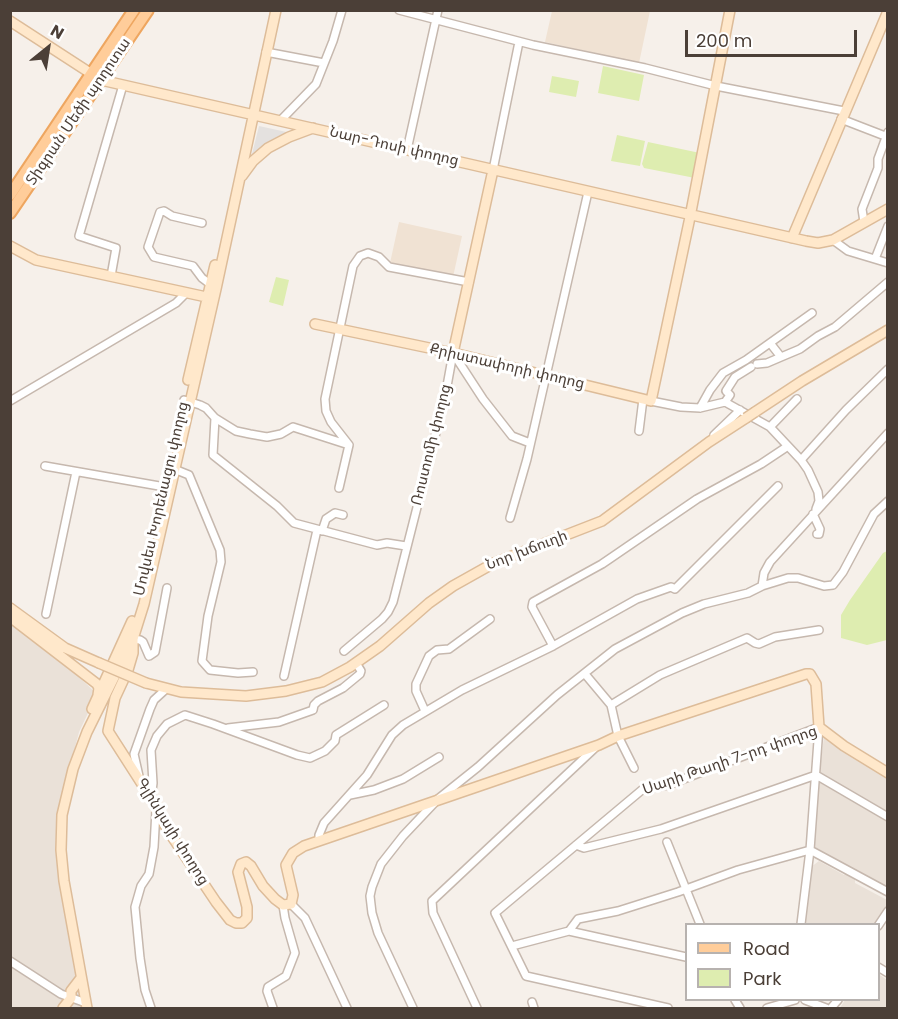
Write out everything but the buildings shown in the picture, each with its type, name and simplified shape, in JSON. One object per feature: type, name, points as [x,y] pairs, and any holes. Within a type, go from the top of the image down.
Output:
[{"type":"main road","name":"Տիգրան Մեծի պողոտա","points":[[10,213],[97,77],[134,10]]},
{"type":"main road","name":"Տիգրան Մեծի պողոտա","points":[[10,195],[148,10]]},
{"type":"main road","name":"Մովսես Խորենացու փողոց","points":[[210,298],[210,284],[267,52],[275,10]]},
{"type":"main road","points":[[647,400],[690,214],[730,10]]},
{"type":"main road","points":[[792,238],[888,11]]},
{"type":"main road","name":"Նար-Դոսի փողոց","points":[[10,21],[97,77],[123,85],[792,238],[818,243],[832,240]]},
{"type":"main road","name":"Մովսես Խորենացու փողոց","points":[[81,978],[74,973],[57,850],[59,812],[70,761],[97,697],[105,688],[133,639],[144,604],[210,298],[240,179],[251,114]]},
{"type":"main road","points":[[240,179],[253,161],[268,148],[312,128]]},
{"type":"main road","name":"Ռոստոմի փողոց","points":[[453,353],[493,170]]},
{"type":"main road","points":[[832,240],[888,208]]},
{"type":"main road","points":[[10,246],[36,260],[210,298]]},
{"type":"main road","name":"Քրիստափորի փողոց","points":[[315,324],[453,353],[647,400]]},
{"type":"main road","name":"Նոր խճուղի","points":[[10,608],[65,648],[146,683],[166,689],[206,695],[238,695],[286,691],[322,682],[380,646],[429,603],[453,586],[494,563],[602,521],[709,442],[802,381],[888,330]]},
{"type":"main road","name":"Մովսես Խորենացու փողոց","points":[[86,1006],[64,881],[61,850],[62,814],[73,769],[138,602],[165,487],[172,468]]},
{"type":"main road","points":[[10,617],[97,684],[99,688],[97,697]]},
{"type":"main road","name":"Գլինկայի փողոց","points":[[133,639],[133,653],[115,698],[109,717],[108,731],[151,798],[167,829],[230,920],[242,923],[247,918],[247,907],[238,872],[241,864],[246,862],[263,886],[287,904]]},
{"type":"main road","points":[[287,904],[293,895],[286,870],[288,861],[293,853],[304,846],[599,745],[618,736],[806,674],[810,674],[816,684],[819,727]]},
{"type":"main road","points":[[105,688],[115,698]]},
{"type":"main road","name":"Սարի Թաղի 7-րդ փողոց","points":[[819,727],[844,746],[888,772]]},
{"type":"main road","points":[[63,1008],[70,998],[71,991],[81,978]]},
{"type":"street","points":[[281,120],[316,84],[342,10]]},
{"type":"street","points":[[399,10],[519,42],[645,68],[843,115],[886,134],[878,159],[878,168],[862,209],[864,222]]},
{"type":"street","points":[[407,150],[438,10]]},
{"type":"street","name":"Ռոստոմի փողոց","points":[[493,170],[519,42]]},
{"type":"street","points":[[267,52],[324,63]]},
{"type":"street","points":[[111,276],[116,248],[113,245],[79,236],[123,85]]},
{"type":"street","points":[[510,518],[530,443],[588,192]]},
{"type":"street","points":[[202,223],[172,216],[165,211],[160,212],[148,247],[154,257],[193,266],[210,284]]},
{"type":"street","points":[[875,259],[888,226]]},
{"type":"street","points":[[832,240],[848,251],[888,263]]},
{"type":"street","points":[[349,445],[331,422],[326,411],[325,399],[353,266],[360,256],[369,252],[379,257],[389,267],[469,282]]},
{"type":"street","points":[[817,534],[820,529],[815,512],[819,501],[818,492],[801,460],[770,427],[725,402],[730,395],[726,391],[735,377],[754,365],[767,363],[800,349],[835,327],[888,282]]},
{"type":"street","points":[[10,401],[176,303],[186,292]]},
{"type":"street","points":[[700,408],[723,373],[812,313]]},
{"type":"street","points":[[770,343],[781,357]]},
{"type":"street","points":[[453,353],[483,399],[512,436],[530,443]]},
{"type":"street","name":"Ռոստոմի փողոց","points":[[344,651],[388,612],[445,397],[453,353]]},
{"type":"street","points":[[801,460],[846,410],[888,369]]},
{"type":"street","points":[[770,427],[797,399]]},
{"type":"street","points":[[639,430],[647,400]]},
{"type":"street","name":"Քրիստափորի փողոց","points":[[647,400],[681,407],[700,408],[725,402]]},
{"type":"street","points":[[187,401],[206,408],[215,418],[236,431],[267,437],[293,427],[349,445]]},
{"type":"street","points":[[709,442],[740,410]]},
{"type":"street","points":[[215,418],[213,451],[215,457],[294,523],[377,545],[387,543],[406,546]]},
{"type":"street","points":[[762,586],[766,567],[888,433]]},
{"type":"street","points":[[339,488],[349,445]]},
{"type":"street","points":[[553,646],[532,607],[533,602],[602,564],[697,499],[761,464],[788,446]]},
{"type":"street","points":[[45,466],[165,487]]},
{"type":"street","points":[[172,468],[189,475],[220,550],[221,562],[208,616],[202,661],[210,670],[238,674],[253,672]]},
{"type":"street","points":[[46,614],[76,472]]},
{"type":"street","points":[[319,841],[324,823],[367,775],[392,735],[403,725],[485,678],[553,646],[638,598],[671,587],[675,589],[778,486]]},
{"type":"street","points":[[413,1008],[378,933],[370,896],[386,858],[396,843],[438,799],[478,767],[557,695],[615,649],[682,613],[748,593],[762,586],[793,577],[824,586],[833,585],[843,572],[874,514],[888,501]]},
{"type":"street","points":[[284,676],[320,530],[326,519],[335,513],[343,515]]},
{"type":"street","points":[[133,639],[140,639],[143,642],[149,656],[155,652],[167,588]]},
{"type":"street","points":[[425,711],[416,691],[416,684],[429,656],[437,650],[449,649],[490,619]]},
{"type":"street","points":[[611,705],[660,675],[747,638],[754,644],[759,644],[775,637],[819,630]]},
{"type":"street","points":[[225,729],[279,722],[313,710],[318,701],[343,688],[360,674],[361,671],[356,663]]},
{"type":"street","points":[[585,674],[611,705],[618,736],[634,768]]},
{"type":"street","points":[[140,781],[134,754],[154,700],[166,689]]},
{"type":"street","points":[[151,798],[153,783],[151,750],[157,736],[167,724],[185,715],[310,758],[325,751],[335,741],[336,735],[384,705]]},
{"type":"street","points":[[801,923],[810,850],[819,727]]},
{"type":"street","name":"Սարի Թաղի 7-րդ փողոց","points":[[512,946],[495,913],[643,789],[668,785],[819,727]]},
{"type":"street","points":[[477,1008],[433,913],[432,901],[599,745]]},
{"type":"street","points":[[350,795],[375,790],[404,779],[439,757]]},
{"type":"street","points":[[816,775],[888,818]]},
{"type":"street","points":[[576,845],[584,848],[661,829],[816,775]]},
{"type":"street","points":[[151,1008],[141,969],[135,907],[141,886],[149,874],[156,810]]},
{"type":"street","points":[[667,842],[700,923]]},
{"type":"street","points":[[569,931],[578,919],[618,911],[738,870],[810,850],[888,892]]},
{"type":"street","points":[[273,1008],[267,992],[268,987],[286,976],[295,953],[285,918],[287,904],[305,918],[347,1008]]},
{"type":"street","points":[[880,924],[888,911]]},
{"type":"street","points":[[668,1008],[526,976],[512,946],[569,931],[685,957]]},
{"type":"street","points":[[10,961],[61,994],[86,1006]]},
{"type":"street","points":[[767,1008],[789,1001]]},
{"type":"street","points":[[810,1001],[826,1008]]},
{"type":"shaded area","points":[[552,11],[650,11],[639,63],[545,42]]},
{"type":"shaded area","points":[[259,126],[291,133],[251,158]]},
{"type":"shaded area","points":[[399,222],[462,236],[453,277],[390,263]]},
{"type":"shaded area","points":[[10,612],[97,694],[79,732],[61,802],[63,873],[88,1008],[11,1008]]},
{"type":"shaded area","points":[[824,737],[887,775],[887,816],[819,775]]},
{"type":"shaded area","points":[[819,780],[887,820],[887,889],[815,850]]},
{"type":"shaded area","points":[[819,861],[844,875],[846,873],[855,878],[855,883],[887,900],[887,905],[877,923],[805,923],[811,867]]},
{"type":"shaded area","points":[[880,975],[887,980],[887,1008],[840,1008],[844,1001],[880,1001]]},
{"type":"green space","points":[[603,66],[644,75],[639,101],[598,93]]},
{"type":"green space","points":[[552,76],[579,81],[576,97],[549,92]]},
{"type":"green space","points":[[617,135],[645,141],[640,166],[611,161]]},
{"type":"green space","points":[[648,142],[700,153],[695,178],[644,168],[642,164]]},
{"type":"green space","points":[[276,277],[289,280],[283,306],[269,302]]},
{"type":"green space","points":[[887,551],[887,640],[867,645],[841,638],[841,615],[883,553]]}]
